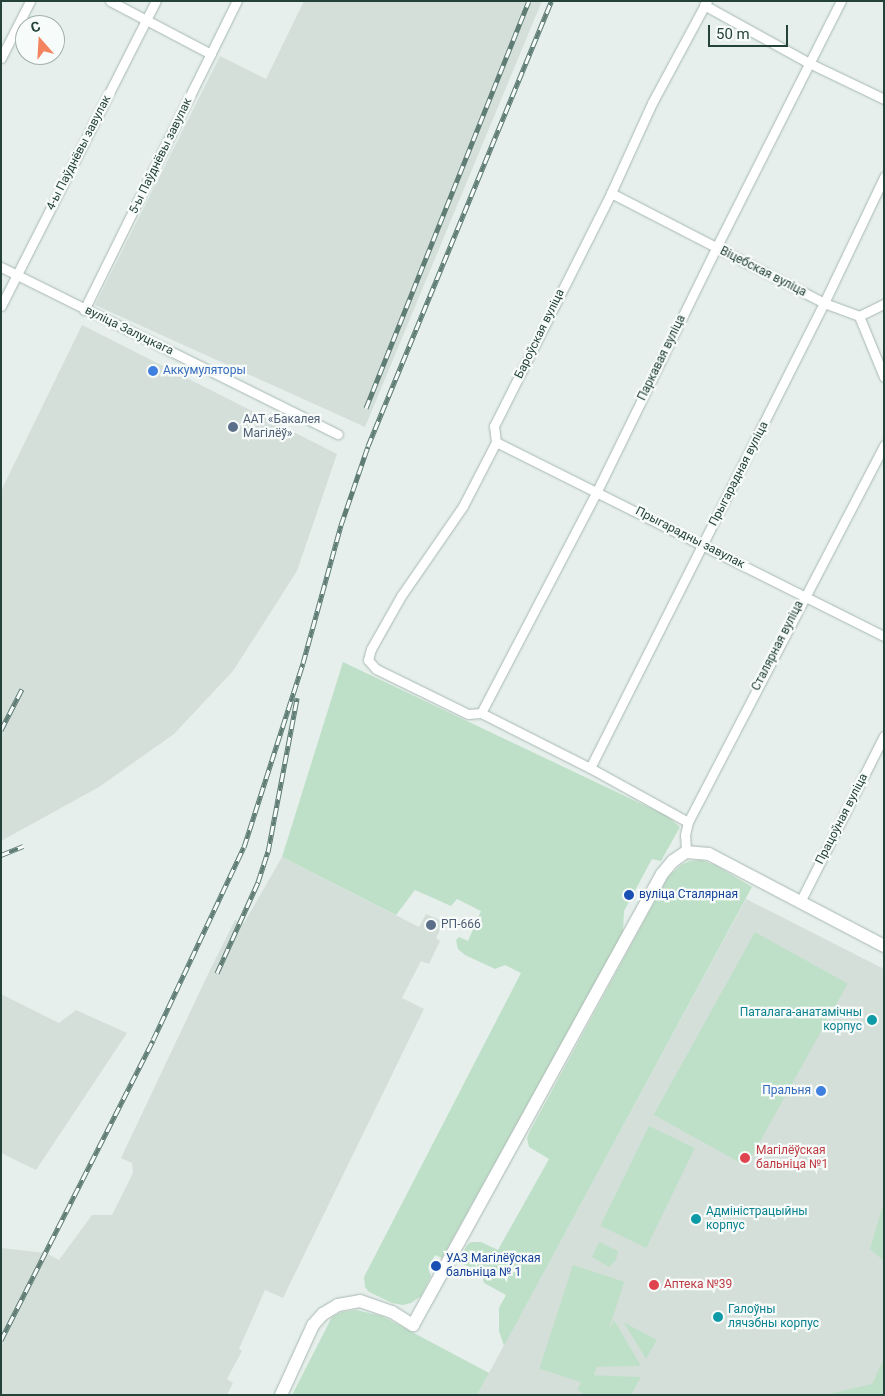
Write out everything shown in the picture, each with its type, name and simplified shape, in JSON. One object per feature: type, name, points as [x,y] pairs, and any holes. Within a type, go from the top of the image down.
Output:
[{"type":"main road","points":[[281,1395],[314,1325],[323,1314],[338,1305],[360,1302],[392,1312],[413,1324],[662,874],[673,861],[686,852],[709,854],[884,946]]},
{"type":"street","points":[[1,58],[30,1]]},
{"type":"street","points":[[110,1],[211,54]]},
{"type":"street","name":"4-ы Паўднёвы завулак","points":[[1,306],[156,1]]},
{"type":"street","name":"5-ы Паўднёвы завулак","points":[[84,310],[237,1]]},
{"type":"street","name":"Паркавая вуліца","points":[[482,713],[598,491],[716,248],[841,1]]},
{"type":"street","points":[[705,3],[809,63],[884,99]]},
{"type":"street","name":"Бароўская вуліца","points":[[482,713],[468,714],[376,669],[368,660],[371,649],[401,596],[463,506],[496,442],[494,426],[611,192],[652,103],[705,3]]},
{"type":"street","name":"Прыгарадная вуліца","points":[[590,768],[704,545],[884,177]]},
{"type":"street","name":"Віцебская вуліца","points":[[611,192],[824,303],[859,316]]},
{"type":"street","name":"вуліца Залуцкага","points":[[1,267],[84,310],[338,434]]},
{"type":"street","points":[[884,304],[859,316],[884,376]]},
{"type":"street","name":"Прыгарадны завулак","points":[[496,442],[598,491],[884,636]]},
{"type":"street","name":"Сталярная вуліца","points":[[686,852],[685,835],[688,822],[804,595],[884,445]]},
{"type":"street","points":[[482,713],[590,768],[688,822]]},
{"type":"street","name":"Працоўная вуліца","points":[[800,902],[884,736]]},
{"type":"shaded area","points":[[304,1],[542,1],[365,427],[95,305],[220,56],[266,79]]},
{"type":"shaded area","points":[[82,325],[337,454],[297,571],[233,671],[174,734],[99,787],[1,841],[1,491]]},
{"type":"shaded area","points":[[282,857],[419,927],[426,914],[444,922],[436,938],[440,941],[429,964],[421,961],[402,998],[424,1009],[283,1298],[265,1290],[239,1349],[242,1351],[227,1379],[233,1383],[227,1395],[1,1395],[1,1248],[46,1253],[59,1260],[92,1215],[112,1215],[133,1173],[132,1163],[121,1158],[210,970],[235,920],[244,923]]},
{"type":"shaded area","name":"Магілёўская бальніца №1","points":[[746,899],[884,969],[884,1395],[477,1395]]},
{"type":"shaded area","points":[[1,994],[59,1023],[76,1010],[127,1033],[36,1170],[1,1153]]},
{"type":"green space","points":[[343,662],[667,816],[680,827],[661,861],[652,859],[624,911],[623,932],[442,1258],[435,1255],[428,1268],[431,1276],[421,1296],[411,1303],[403,1305],[392,1303],[369,1292],[365,1287],[364,1277],[521,973],[505,965],[495,969],[465,955],[458,949],[456,940],[459,937],[468,941],[481,911],[457,899],[451,906],[415,890],[396,915],[282,857]]},
{"type":"green space","points":[[701,860],[715,865],[752,887],[504,1346],[499,1331],[499,1308],[506,1295],[484,1283],[481,1272],[463,1264],[460,1258],[467,1245],[471,1242],[481,1242],[498,1250],[549,1159],[529,1147],[527,1138],[530,1131],[668,877],[681,865],[690,861]]},
{"type":"green space","points":[[755,932],[848,983],[746,1166],[654,1115]]},
{"type":"green space","points":[[649,1126],[695,1148],[646,1248],[600,1226]]},
{"type":"green space","points":[[884,1205],[884,1261],[870,1249]]},
{"type":"green space","points":[[599,1242],[618,1251],[616,1260],[609,1267],[592,1257]]},
{"type":"green space","points":[[573,1265],[624,1282],[591,1385],[539,1369]]},
{"type":"green space","points":[[356,1310],[382,1316],[489,1373],[477,1395],[292,1395],[332,1317],[342,1312]]},
{"type":"green space","points":[[614,1320],[641,1366],[590,1367]]},
{"type":"green space","points":[[624,1323],[657,1340],[646,1359]]},
{"type":"green space","points":[[884,1358],[884,1395],[824,1395],[872,1384]]},
{"type":"green space","points":[[585,1375],[641,1377],[631,1395],[585,1395],[577,1390]]},
{"type":"railway","points":[[366,408],[529,1]]},
{"type":"railway","points":[[1,1340],[153,1040],[244,847],[303,663],[341,525],[368,446],[551,1]]},
{"type":"railway","points":[[1,730],[22,689]]},
{"type":"railway","points":[[217,973],[258,882],[268,852],[297,698]]},
{"type":"railway","points":[[1,855],[23,846]]},
{"type":"place","name":"Аккумуляторы","points":[[153,371]]},
{"type":"place","name":"ААТ «Бакалея Магілёў»","points":[[233,427]]},
{"type":"place","name":"вуліца Сталярная","points":[[629,895]]},
{"type":"place","name":"РП-666","points":[[431,925]]},
{"type":"place","name":"Паталага-анатамічны корпус","points":[[872,1020]]},
{"type":"place","name":"Пральня","points":[[821,1091]]},
{"type":"place","name":"Магілёўская бальніца №1","points":[[745,1158]]},
{"type":"place","name":"Адміністрацыйны корпус","points":[[696,1219]]},
{"type":"place","name":"УАЗ Магілёўская бальніца № 1","points":[[436,1266]]},
{"type":"place","name":"Аптека №39","points":[[654,1285]]},
{"type":"place","name":"Галоўны лячэбны корпус","points":[[718,1317]]}]
